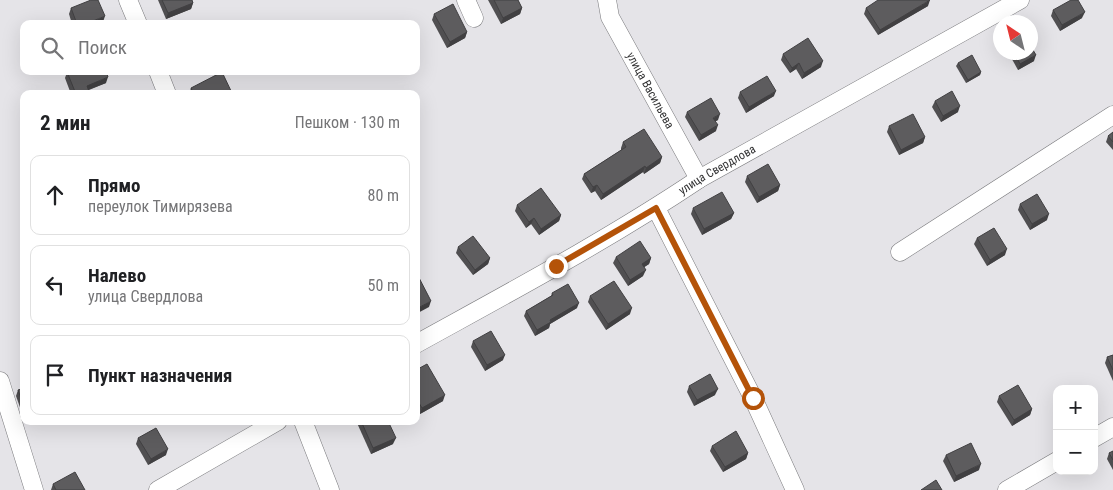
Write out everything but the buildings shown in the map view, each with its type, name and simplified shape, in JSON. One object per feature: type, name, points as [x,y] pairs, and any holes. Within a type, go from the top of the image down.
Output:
[{"type":"street","points":[[128,0],[136,20]]},
{"type":"street","points":[[466,0],[474,18]]},
{"type":"street","name":"улица Васильева","points":[[607,0],[610,17],[699,180]]},
{"type":"street","name":"улица Свердлова","points":[[420,342],[556,266],[656,208],[699,180],[1020,0]]},
{"type":"street","points":[[160,75],[165,90]]},
{"type":"street","points":[[900,252],[1113,116]]},
{"type":"street","points":[[656,208],[753,398],[795,490]]},
{"type":"street","points":[[0,381],[34,490]]},
{"type":"street","points":[[158,490],[271,425]]},
{"type":"street","points":[[305,425],[330,490]]},
{"type":"street","points":[[1098,436],[1113,427]]},
{"type":"street","points":[[1007,490],[1053,463]]},
{"type":"route","points":[[556,266],[656,208],[753,398]]}]
